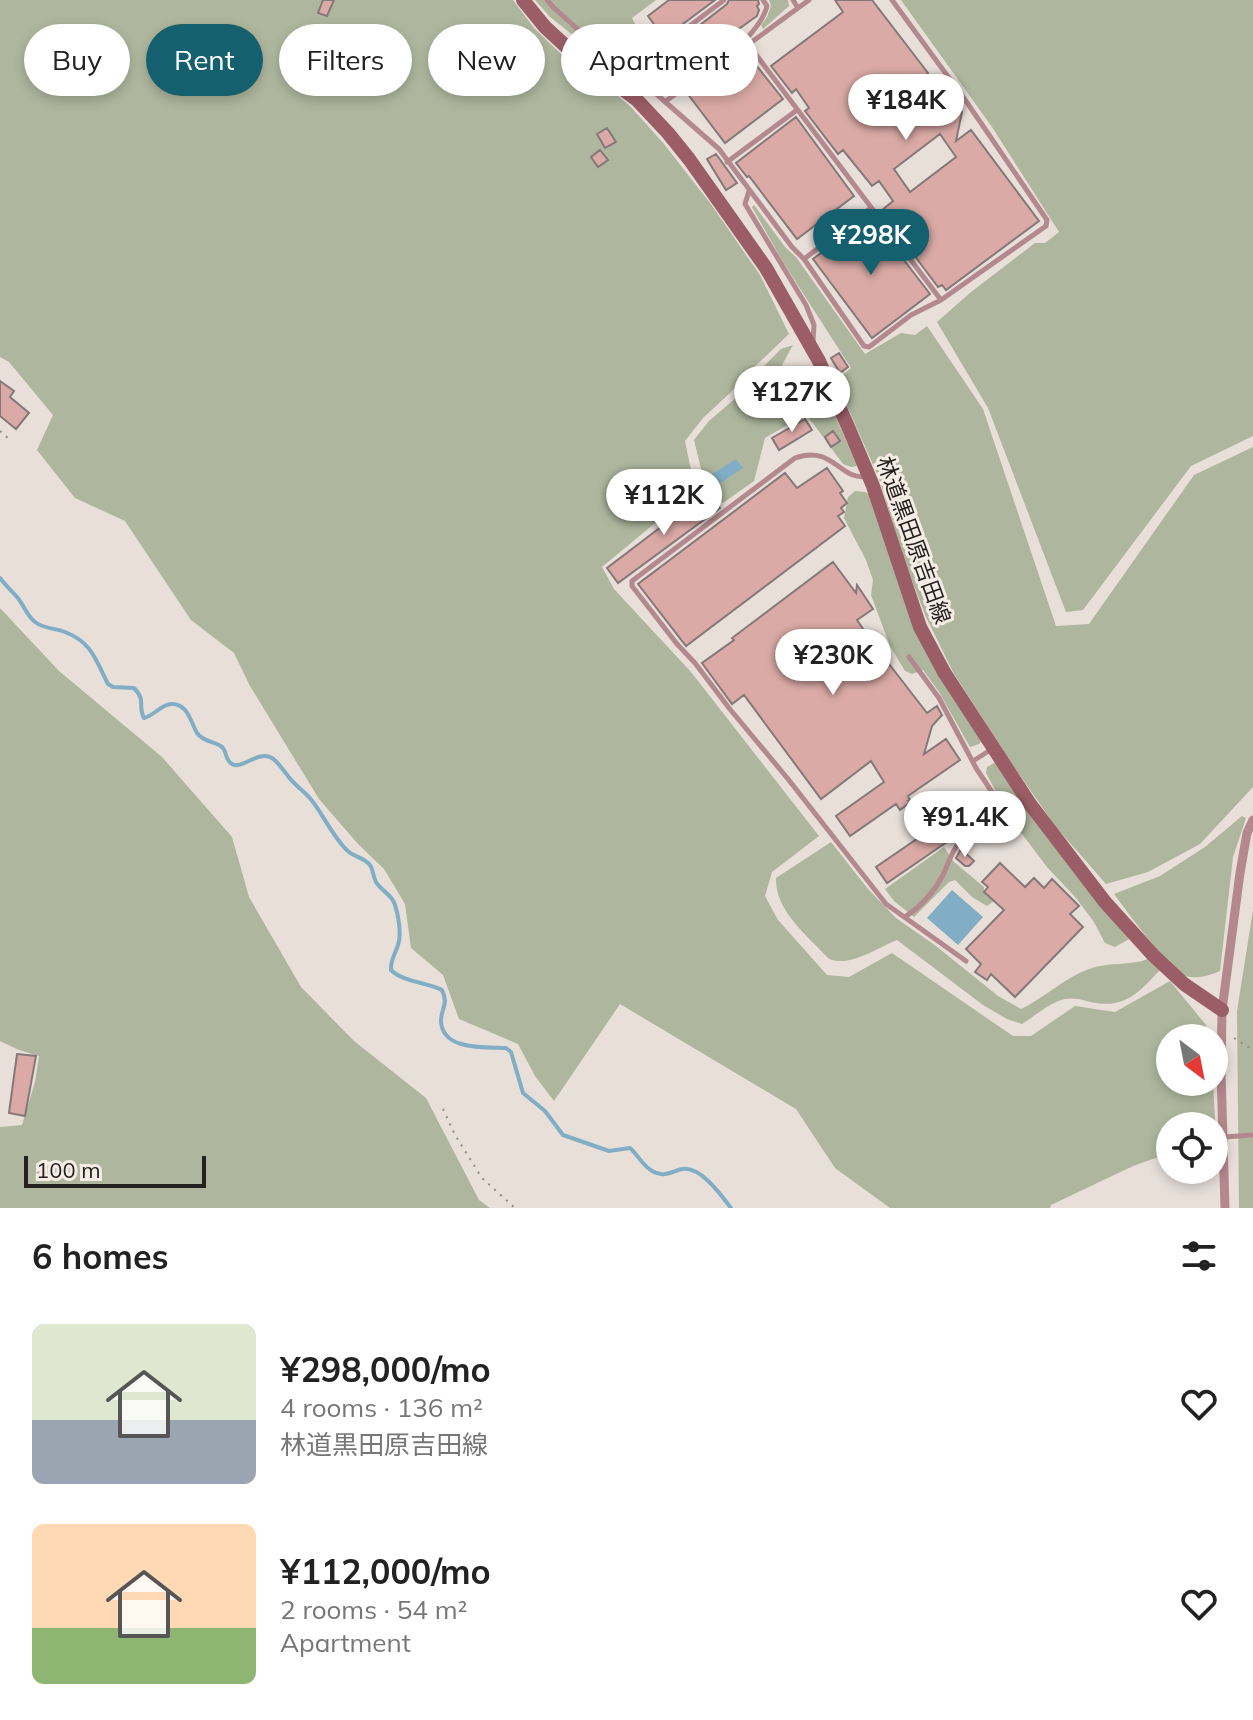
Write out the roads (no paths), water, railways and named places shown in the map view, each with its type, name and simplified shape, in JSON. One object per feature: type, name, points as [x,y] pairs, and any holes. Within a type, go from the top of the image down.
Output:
[{"type":"street","name":"林道黒田原吉田線","points":[[523,0],[545,27],[571,51],[637,100],[668,133],[766,268],[813,350],[869,476],[920,627],[944,672],[1030,804],[1128,929],[1184,984],[1222,1010]]},
{"type":"street","points":[[1223,1112],[1222,1010],[1240,873],[1253,820]]},
{"type":"street","points":[[1224,1184],[1225,1208]]},
{"type":"lane","points":[[547,0],[572,24]]},
{"type":"lane","points":[[692,24],[724,0]]},
{"type":"lane","points":[[758,24],[767,6],[763,0]]},
{"type":"lane","points":[[793,0],[798,8]]},
{"type":"lane","points":[[758,35],[809,0]]},
{"type":"lane","points":[[660,96],[719,149],[804,259],[864,346],[869,347],[911,315],[941,300],[1046,226],[1047,220],[892,0]]},
{"type":"lane","points":[[758,57],[941,300]]},
{"type":"lane","points":[[666,101],[673,96]]},
{"type":"lane","points":[[727,162],[797,109]]},
{"type":"lane","points":[[749,191],[745,204],[806,305],[814,325],[813,350]]},
{"type":"lane","points":[[804,259],[871,208]]},
{"type":"lane","points":[[869,476],[852,475],[825,457],[813,453],[795,458],[632,581],[632,586],[886,904],[966,961]]},
{"type":"lane","points":[[905,917],[932,892],[965,836],[975,828],[1001,820],[1004,816],[1004,810],[939,698],[909,657]]},
{"type":"lane","points":[[973,761],[993,748]]},
{"type":"lane","points":[[1228,1137],[1253,1135]]},
{"type":"water","points":[[736,459],[743,468],[716,486],[706,478]]},
{"type":"water","points":[[952,890],[983,917],[958,945],[927,918]]},
{"type":"waterway","points":[[0,578],[35,622],[74,636],[88,647],[108,684],[134,688],[140,696],[144,718],[165,706],[177,705],[185,710],[197,733],[223,748],[232,764],[261,756],[276,762],[310,798],[344,848],[370,865],[376,882],[394,901],[400,937],[391,970],[402,977],[442,990],[445,1003],[441,1021],[443,1031],[449,1038],[466,1045],[506,1048],[511,1052],[523,1093],[545,1111],[563,1135],[609,1151],[630,1148],[645,1166],[656,1173],[667,1174],[682,1169],[696,1172],[710,1182],[731,1208]]}]
